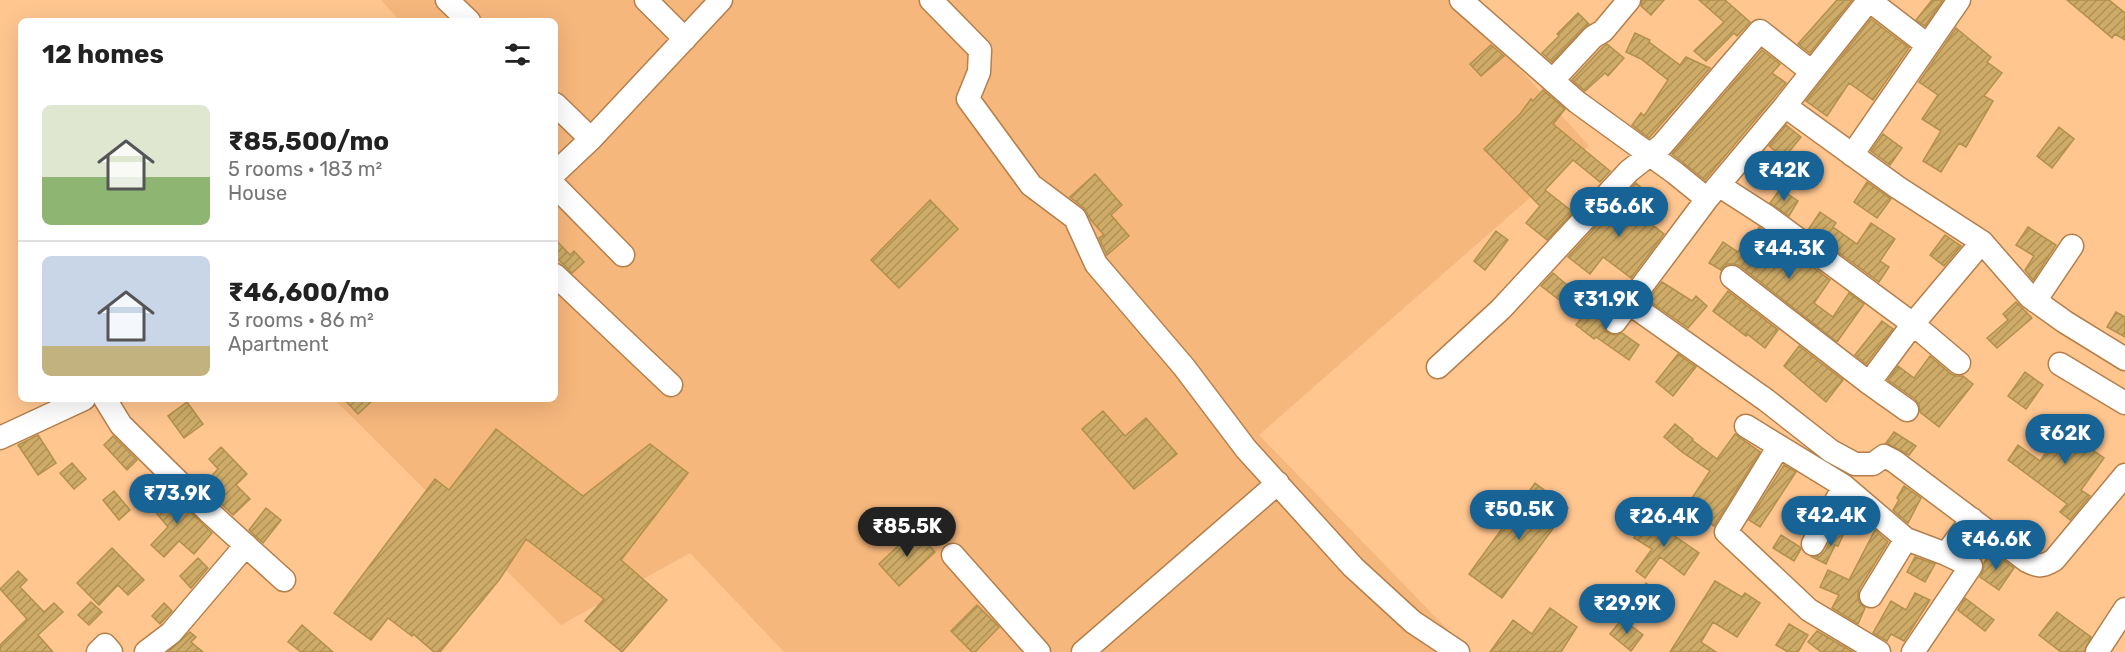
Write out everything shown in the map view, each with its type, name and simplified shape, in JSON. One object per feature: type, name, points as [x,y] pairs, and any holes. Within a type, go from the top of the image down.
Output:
[{"type":"street","points":[[447,0],[466,18]]},
{"type":"street","points":[[646,0],[685,39]]},
{"type":"street","points":[[558,170],[591,139],[721,0]]},
{"type":"street","points":[[931,0],[980,50],[979,72],[968,99],[1031,185],[1075,218],[1096,264],[1184,367],[1246,449],[1353,567],[1413,622],[1458,652]]},
{"type":"street","points":[[1461,0],[1577,102],[1650,155],[1714,193],[1768,217],[1913,324],[1959,363]]},
{"type":"street","points":[[1552,80],[1593,38],[1604,31],[1629,0]]},
{"type":"street","points":[[1615,322],[1714,193],[1869,0],[1926,44]]},
{"type":"street","points":[[1852,155],[1926,44],[1959,0]]},
{"type":"street","points":[[1438,367],[1501,309],[1629,171],[1662,145],[1760,31],[1812,72]]},
{"type":"street","points":[[1785,106],[1897,187],[1982,242],[2035,301],[2125,359]]},
{"type":"street","points":[[558,107],[591,139]]},
{"type":"street","points":[[558,189],[623,255]]},
{"type":"street","points":[[1869,382],[1913,324],[1982,242]]},
{"type":"street","points":[[2035,301],[2072,246]]},
{"type":"street","points":[[1732,277],[1907,411]]},
{"type":"street","points":[[558,278],[671,385]]},
{"type":"street","points":[[1629,303],[1766,400],[1831,451],[1855,464],[1873,464],[1884,456],[1910,472],[2037,567],[2054,560],[2125,475]]},
{"type":"street","points":[[2060,364],[2125,403]]},
{"type":"street","points":[[0,438],[78,402]]},
{"type":"street","points":[[107,402],[121,425],[207,511],[284,580]]},
{"type":"street","points":[[1746,426],[1844,486],[1906,539],[1971,566],[1913,652]]},
{"type":"street","points":[[1779,447],[1726,532],[1809,610],[1879,652]]},
{"type":"street","points":[[1083,652],[1278,483]]},
{"type":"street","points":[[1813,544],[1844,486]]},
{"type":"street","points":[[1946,554],[1972,519]]},
{"type":"street","points":[[1870,596],[1906,539]]},
{"type":"street","points":[[146,652],[171,633],[246,545]]},
{"type":"street","points":[[953,555],[1039,652]]},
{"type":"street","points":[[2103,650],[2125,609]]},
{"type":"street","points":[[98,652],[105,645],[111,652]]},
{"type":"shaded area","points":[[381,0],[1458,0],[1589,146],[1259,435],[1450,632],[1437,652],[784,652],[690,553],[561,625],[337,402],[558,402],[558,18],[397,18]]},
{"type":"building","points":[[1642,0],[1664,0],[1651,15],[1641,6]]},
{"type":"building","points":[[1699,0],[1725,0],[1750,22],[1737,36],[1734,33],[1706,61],[1694,51],[1724,22]]},
{"type":"building","points":[[1837,0],[1852,0],[1810,53],[1798,44]]},
{"type":"building","points":[[1932,0],[1943,0],[1925,26],[1916,20]]},
{"type":"building","points":[[2067,0],[2109,0],[2125,13],[2125,40],[2115,34],[2112,38]]},
{"type":"building","points":[[1578,13],[1589,24],[1552,62],[1542,53]]},
{"type":"building","points":[[1871,19],[1909,48],[1873,100],[1849,83],[1827,116],[1806,101]]},
{"type":"building","points":[[1956,28],[1991,57],[1987,62],[2002,73],[1984,96],[1993,101],[1966,147],[1959,143],[1941,172],[1923,161],[1941,131],[1922,119],[1938,95],[1919,82]]},
{"type":"building","points":[[1635,33],[1650,40],[1649,42],[1680,65],[1686,57],[1710,68],[1649,138],[1632,125],[1641,113],[1644,116],[1668,80],[1641,59],[1626,52]]},
{"type":"building","points":[[1607,44],[1624,58],[1608,76],[1605,73],[1585,91],[1572,80]]},
{"type":"building","points":[[1491,45],[1504,56],[1481,76],[1470,64]]},
{"type":"building","points":[[1762,50],[1780,64],[1772,73],[1786,83],[1705,180],[1672,154]]},
{"type":"building","points":[[1543,90],[1565,109],[1553,124],[1610,171],[1600,182],[1573,160],[1545,190],[1573,212],[1547,240],[1526,223],[1540,206],[1484,149],[1520,114],[1531,99],[1533,101]]},
{"type":"building","points":[[1786,125],[1801,137],[1784,158],[1769,146]]},
{"type":"building","points":[[2059,127],[2074,139],[2052,168],[2037,156]]},
{"type":"building","points":[[1883,134],[1902,148],[1890,165],[1871,151]]},
{"type":"building","points":[[1095,174],[1122,205],[1111,215],[1129,236],[1107,255],[1099,238],[1104,235],[1084,208],[1070,197]]},
{"type":"building","points":[[1867,182],[1891,199],[1877,218],[1854,202]]},
{"type":"building","points":[[1636,183],[1646,192],[1632,209],[1664,234],[1631,278],[1603,257],[1590,274],[1568,257]]},
{"type":"building","points":[[1780,189],[1798,201],[1789,216],[1770,203]]},
{"type":"building","points":[[930,200],[958,229],[899,288],[871,260]]},
{"type":"building","points":[[1820,212],[1836,223],[1833,227],[1857,244],[1871,223],[1895,239],[1880,261],[1889,267],[1879,282],[1808,230]]},
{"type":"building","points":[[1759,227],[1830,280],[1814,303],[1833,317],[1849,293],[1864,304],[1837,342],[1740,266],[1727,264],[1721,270],[1709,263],[1723,242],[1738,252],[1741,247],[1744,249]]},
{"type":"building","points":[[2028,227],[2056,245],[2033,280],[2025,270],[2034,256],[2016,245]]},
{"type":"building","points":[[1496,231],[1508,240],[1485,270],[1474,261]]},
{"type":"building","points":[[1945,235],[1961,246],[1944,266],[1930,255]]},
{"type":"building","points":[[558,242],[570,255],[574,251],[584,262],[572,273],[558,259]]},
{"type":"building","points":[[1553,273],[1572,289],[1562,302],[1541,286]]},
{"type":"building","points":[[1662,282],[1692,301],[1696,296],[1707,306],[1688,328],[1648,300]]},
{"type":"building","points":[[1728,291],[1778,330],[1765,348],[1713,311]]},
{"type":"building","points":[[1597,299],[1608,308],[1602,321],[1606,332],[1614,335],[1622,333],[1639,345],[1629,360],[1576,325]]},
{"type":"building","points":[[2016,302],[2032,318],[1997,348],[1987,338],[2008,320],[2003,314]]},
{"type":"building","points":[[2116,312],[2125,317],[2125,337],[2107,327]]},
{"type":"building","points":[[1882,321],[1893,329],[1866,364],[1855,355]]},
{"type":"building","points":[[1799,346],[1843,380],[1826,402],[1784,366]]},
{"type":"building","points":[[1678,354],[1696,367],[1673,396],[1656,382]]},
{"type":"building","points":[[1930,356],[1951,374],[1963,376],[1973,384],[1939,427],[1920,412],[1915,399],[1888,380],[1898,366],[1914,378]]},
{"type":"building","points":[[2025,372],[2043,385],[2026,409],[2008,396]]},
{"type":"building","points":[[187,402],[203,424],[184,438],[168,416]]},
{"type":"building","points":[[347,402],[371,402],[358,414]]},
{"type":"building","points":[[1103,411],[1125,436],[1146,418],[1177,454],[1134,489],[1082,429]]},
{"type":"building","points":[[2080,417],[2102,432],[2090,448],[2104,458],[2081,490],[2090,496],[2070,520],[2060,512],[2067,504],[2008,460],[2018,445],[2040,461],[2061,432],[2066,436]]},
{"type":"building","points":[[1675,424],[1717,459],[1735,434],[1760,452],[1714,526],[1686,507],[1710,471],[1664,437]]},
{"type":"building","points":[[496,429],[583,496],[650,444],[688,473],[621,560],[667,600],[622,652],[585,621],[604,599],[526,539],[499,580],[440,652],[434,652],[413,634],[412,636],[388,618],[371,640],[334,613],[435,479],[449,490]]},
{"type":"building","points":[[1894,432],[1916,446],[1909,455],[1886,443]]},
{"type":"building","points":[[38,435],[56,463],[38,475],[18,445]]},
{"type":"building","points":[[113,436],[137,460],[127,470],[104,445]]},
{"type":"building","points":[[221,447],[247,474],[236,485],[250,499],[233,515],[202,486],[218,469],[209,459]]},
{"type":"building","points":[[72,463],[86,479],[74,489],[60,473]]},
{"type":"building","points":[[1784,465],[1796,472],[1760,527],[1749,520]]},
{"type":"building","points":[[1535,483],[1568,508],[1502,598],[1469,574]]},
{"type":"building","points":[[1904,486],[1921,498],[1908,523],[1893,510]]},
{"type":"building","points":[[166,488],[212,533],[194,554],[179,541],[164,557],[151,545],[168,527],[148,503]]},
{"type":"building","points":[[114,491],[130,510],[119,520],[103,500]]},
{"type":"building","points":[[266,508],[281,520],[263,543],[249,530]]},
{"type":"building","points":[[1646,516],[1699,553],[1684,575],[1660,557],[1645,578],[1636,571],[1652,549],[1634,538]]},
{"type":"building","points":[[1836,529],[1844,533],[1826,564],[1812,557],[1820,556],[1825,551]]},
{"type":"building","points":[[915,530],[935,552],[899,586],[879,564]]},
{"type":"building","points":[[1875,530],[1888,542],[1859,589],[1859,602],[1865,608],[1858,624],[1832,608],[1839,595],[1820,587],[1828,570],[1849,580]]},
{"type":"building","points":[[1781,535],[1801,549],[1794,561],[1773,548]]},
{"type":"building","points":[[112,548],[144,580],[128,595],[118,585],[99,605],[77,583]]},
{"type":"building","points":[[1991,551],[2014,568],[1999,590],[1980,577]]},
{"type":"building","points":[[1915,557],[1935,564],[1925,582],[1907,572]]},
{"type":"building","points":[[198,558],[208,568],[191,588],[180,576]]},
{"type":"building","points":[[18,571],[27,580],[20,587],[44,612],[54,603],[63,612],[38,635],[53,652],[0,652],[0,645],[27,619],[0,589]]},
{"type":"building","points":[[1715,581],[1742,597],[1745,593],[1760,603],[1737,637],[1713,622],[1701,642],[1716,652],[1670,652]]},
{"type":"building","points":[[1646,583],[1670,599],[1659,616],[1635,601]]},
{"type":"building","points":[[1915,593],[1930,600],[1904,641],[1891,634],[1887,641],[1873,633],[1891,601],[1906,610]]},
{"type":"building","points":[[1965,598],[1994,620],[1985,631],[1958,610]]},
{"type":"building","points":[[91,602],[102,612],[89,625],[78,615]]},
{"type":"building","points":[[164,603],[172,611],[160,624],[152,616]]},
{"type":"building","points":[[977,605],[999,627],[975,652],[972,652],[951,631]]},
{"type":"building","points":[[1550,608],[1577,627],[1561,652],[1490,652],[1513,620],[1532,634]]},
{"type":"building","points":[[2057,612],[2091,637],[2084,652],[2061,652],[2039,635]]},
{"type":"building","points":[[1622,619],[1643,635],[1631,651],[1610,634]]},
{"type":"building","points":[[1789,624],[1808,635],[1798,652],[1788,652],[1776,645]]},
{"type":"building","points":[[302,625],[333,652],[301,652],[288,642]]},
{"type":"building","points":[[1817,631],[1853,652],[1821,652],[1808,642]]},
{"type":"building","points":[[190,632],[196,637],[191,642],[203,652],[168,652]]}]
